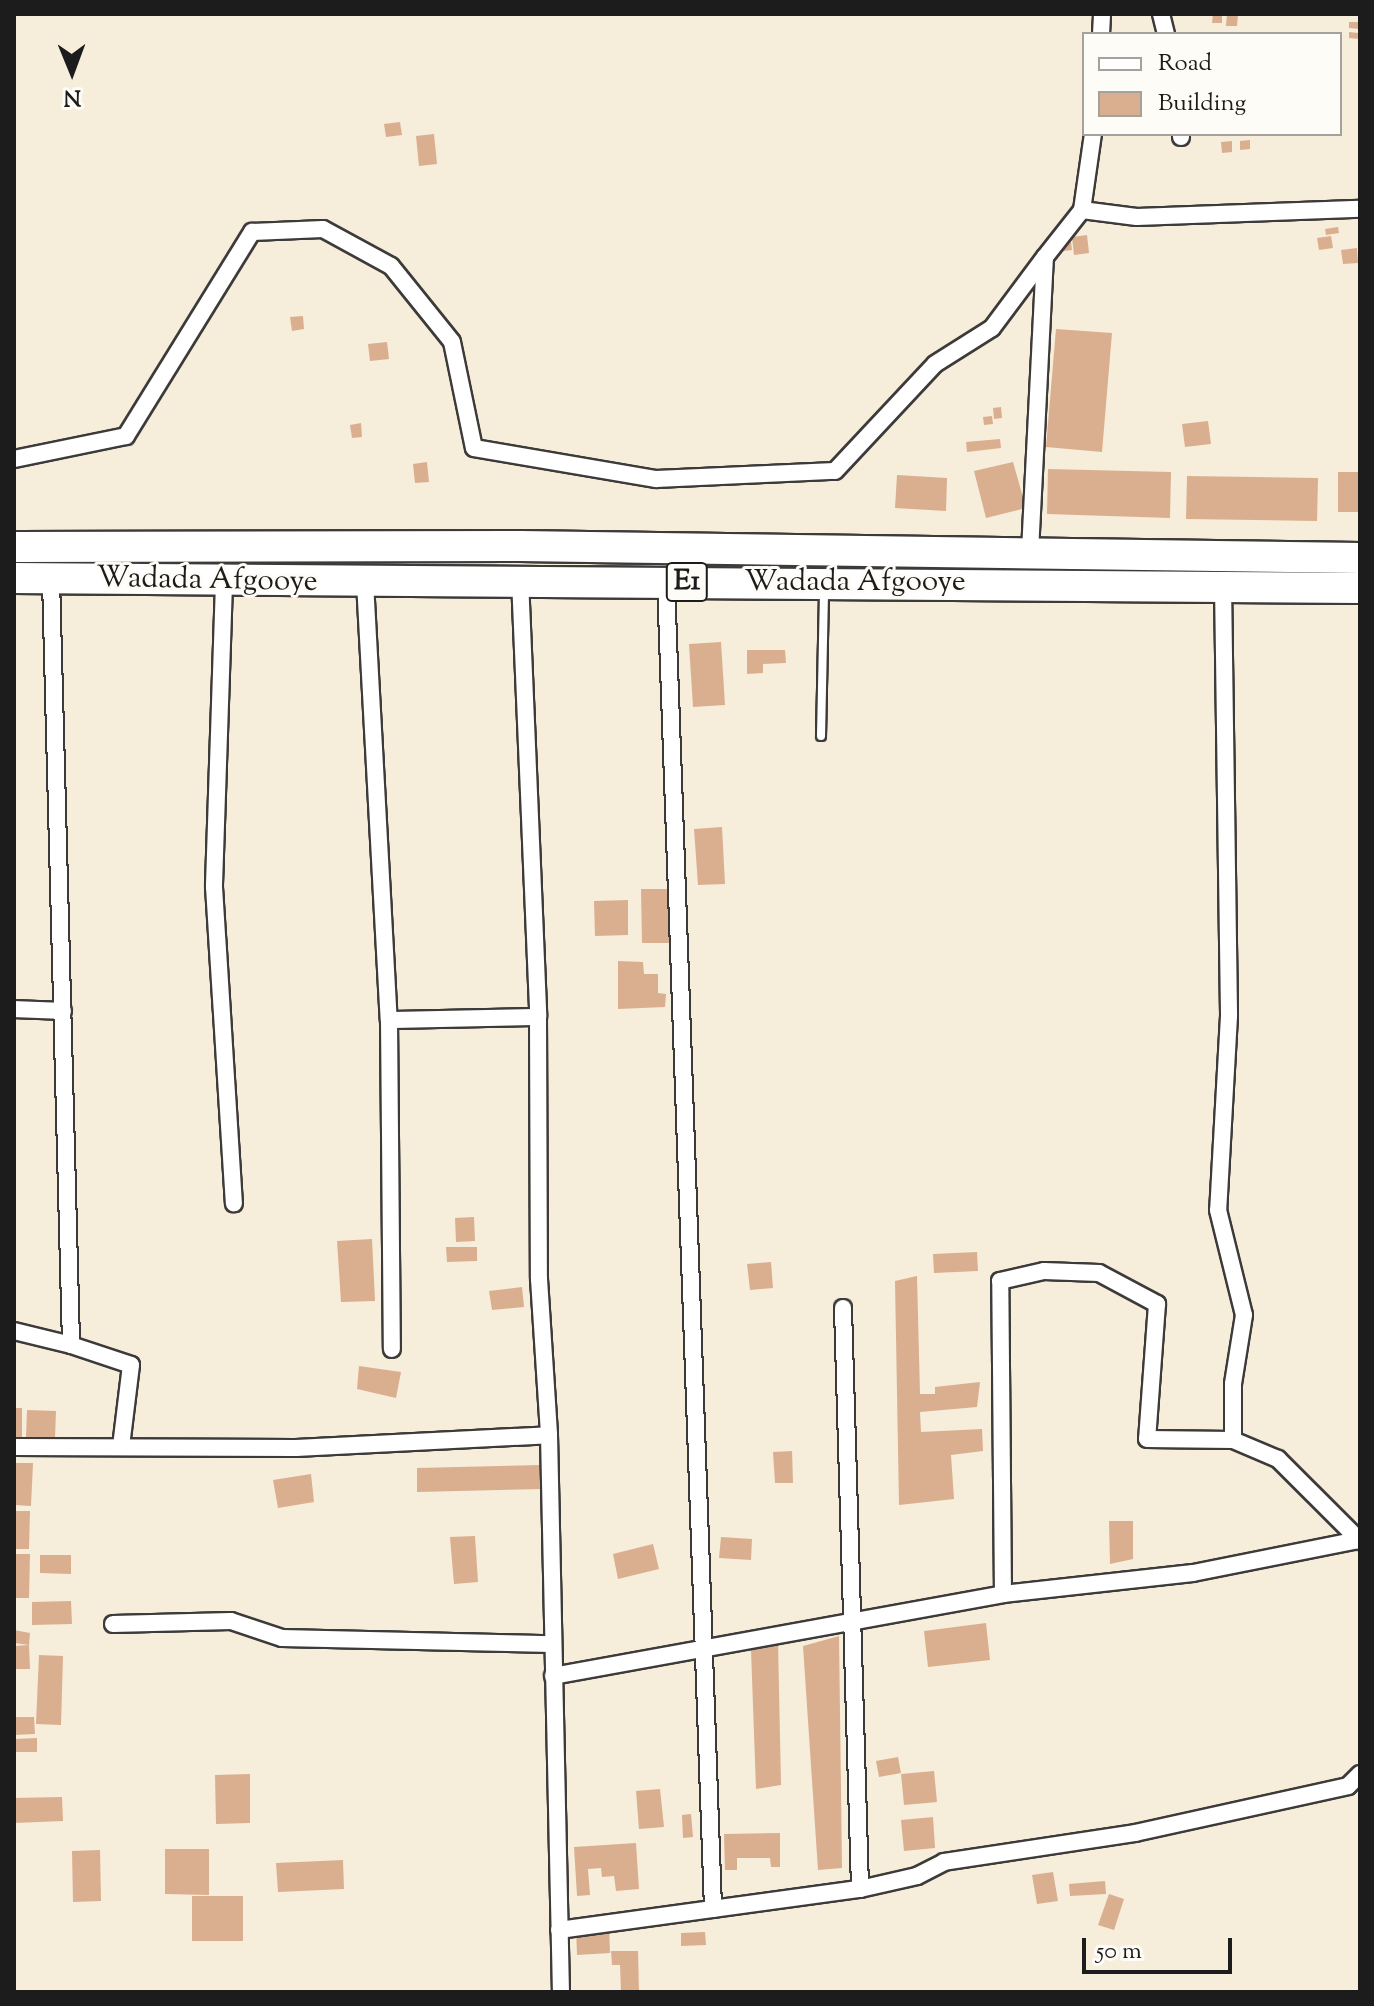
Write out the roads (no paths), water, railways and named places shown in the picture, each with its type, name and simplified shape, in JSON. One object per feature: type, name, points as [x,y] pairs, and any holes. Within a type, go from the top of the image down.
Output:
[{"type":"highway","name":"Wadada Afgooye","points":[[14,547],[1030,552],[1360,558]]},
{"type":"highway","name":"Wadada Afgooye","points":[[14,578],[224,583],[520,579],[1223,584],[1360,588]]},
{"type":"street","points":[[14,459],[126,436],[252,232],[323,229],[391,266],[452,342],[474,448],[656,479],[835,471],[935,364],[992,328],[1082,210],[1093,136]]},
{"type":"street","points":[[1082,210],[1137,217],[1360,209]]},
{"type":"street","points":[[1030,552],[1045,257]]},
{"type":"street","points":[[51,579],[71,1345]]},
{"type":"street","points":[[520,579],[538,1017],[539,1279],[549,1435],[561,1992]]},
{"type":"street","points":[[365,582],[389,1020],[392,1349]]},
{"type":"street","points":[[666,582],[696,1317],[702,1648],[713,1909]]},
{"type":"street","points":[[224,583],[214,887],[234,1203]]},
{"type":"street","points":[[1223,584],[1229,1016],[1218,1210],[1244,1315],[1233,1384],[1233,1440]]},
{"type":"street","points":[[14,1009],[63,1011]]},
{"type":"street","points":[[389,1020],[538,1017]]},
{"type":"street","points":[[1003,1594],[1000,1281],[1044,1271],[1099,1273],[1157,1304],[1147,1439],[1233,1440],[1278,1459],[1359,1541]]},
{"type":"street","points":[[843,1308],[860,1889]]},
{"type":"street","points":[[14,1331],[71,1345],[131,1365],[121,1446]]},
{"type":"street","points":[[14,1447],[296,1448],[549,1435]]},
{"type":"street","points":[[553,1676],[1003,1594],[1193,1573],[1359,1541]]},
{"type":"street","points":[[113,1624],[231,1621],[282,1638],[552,1644]]},
{"type":"street","points":[[559,1930],[860,1889],[917,1876],[944,1862],[1135,1833],[1348,1786],[1360,1774]]},
{"type":"lane","points":[[821,736],[824,583]]}]
